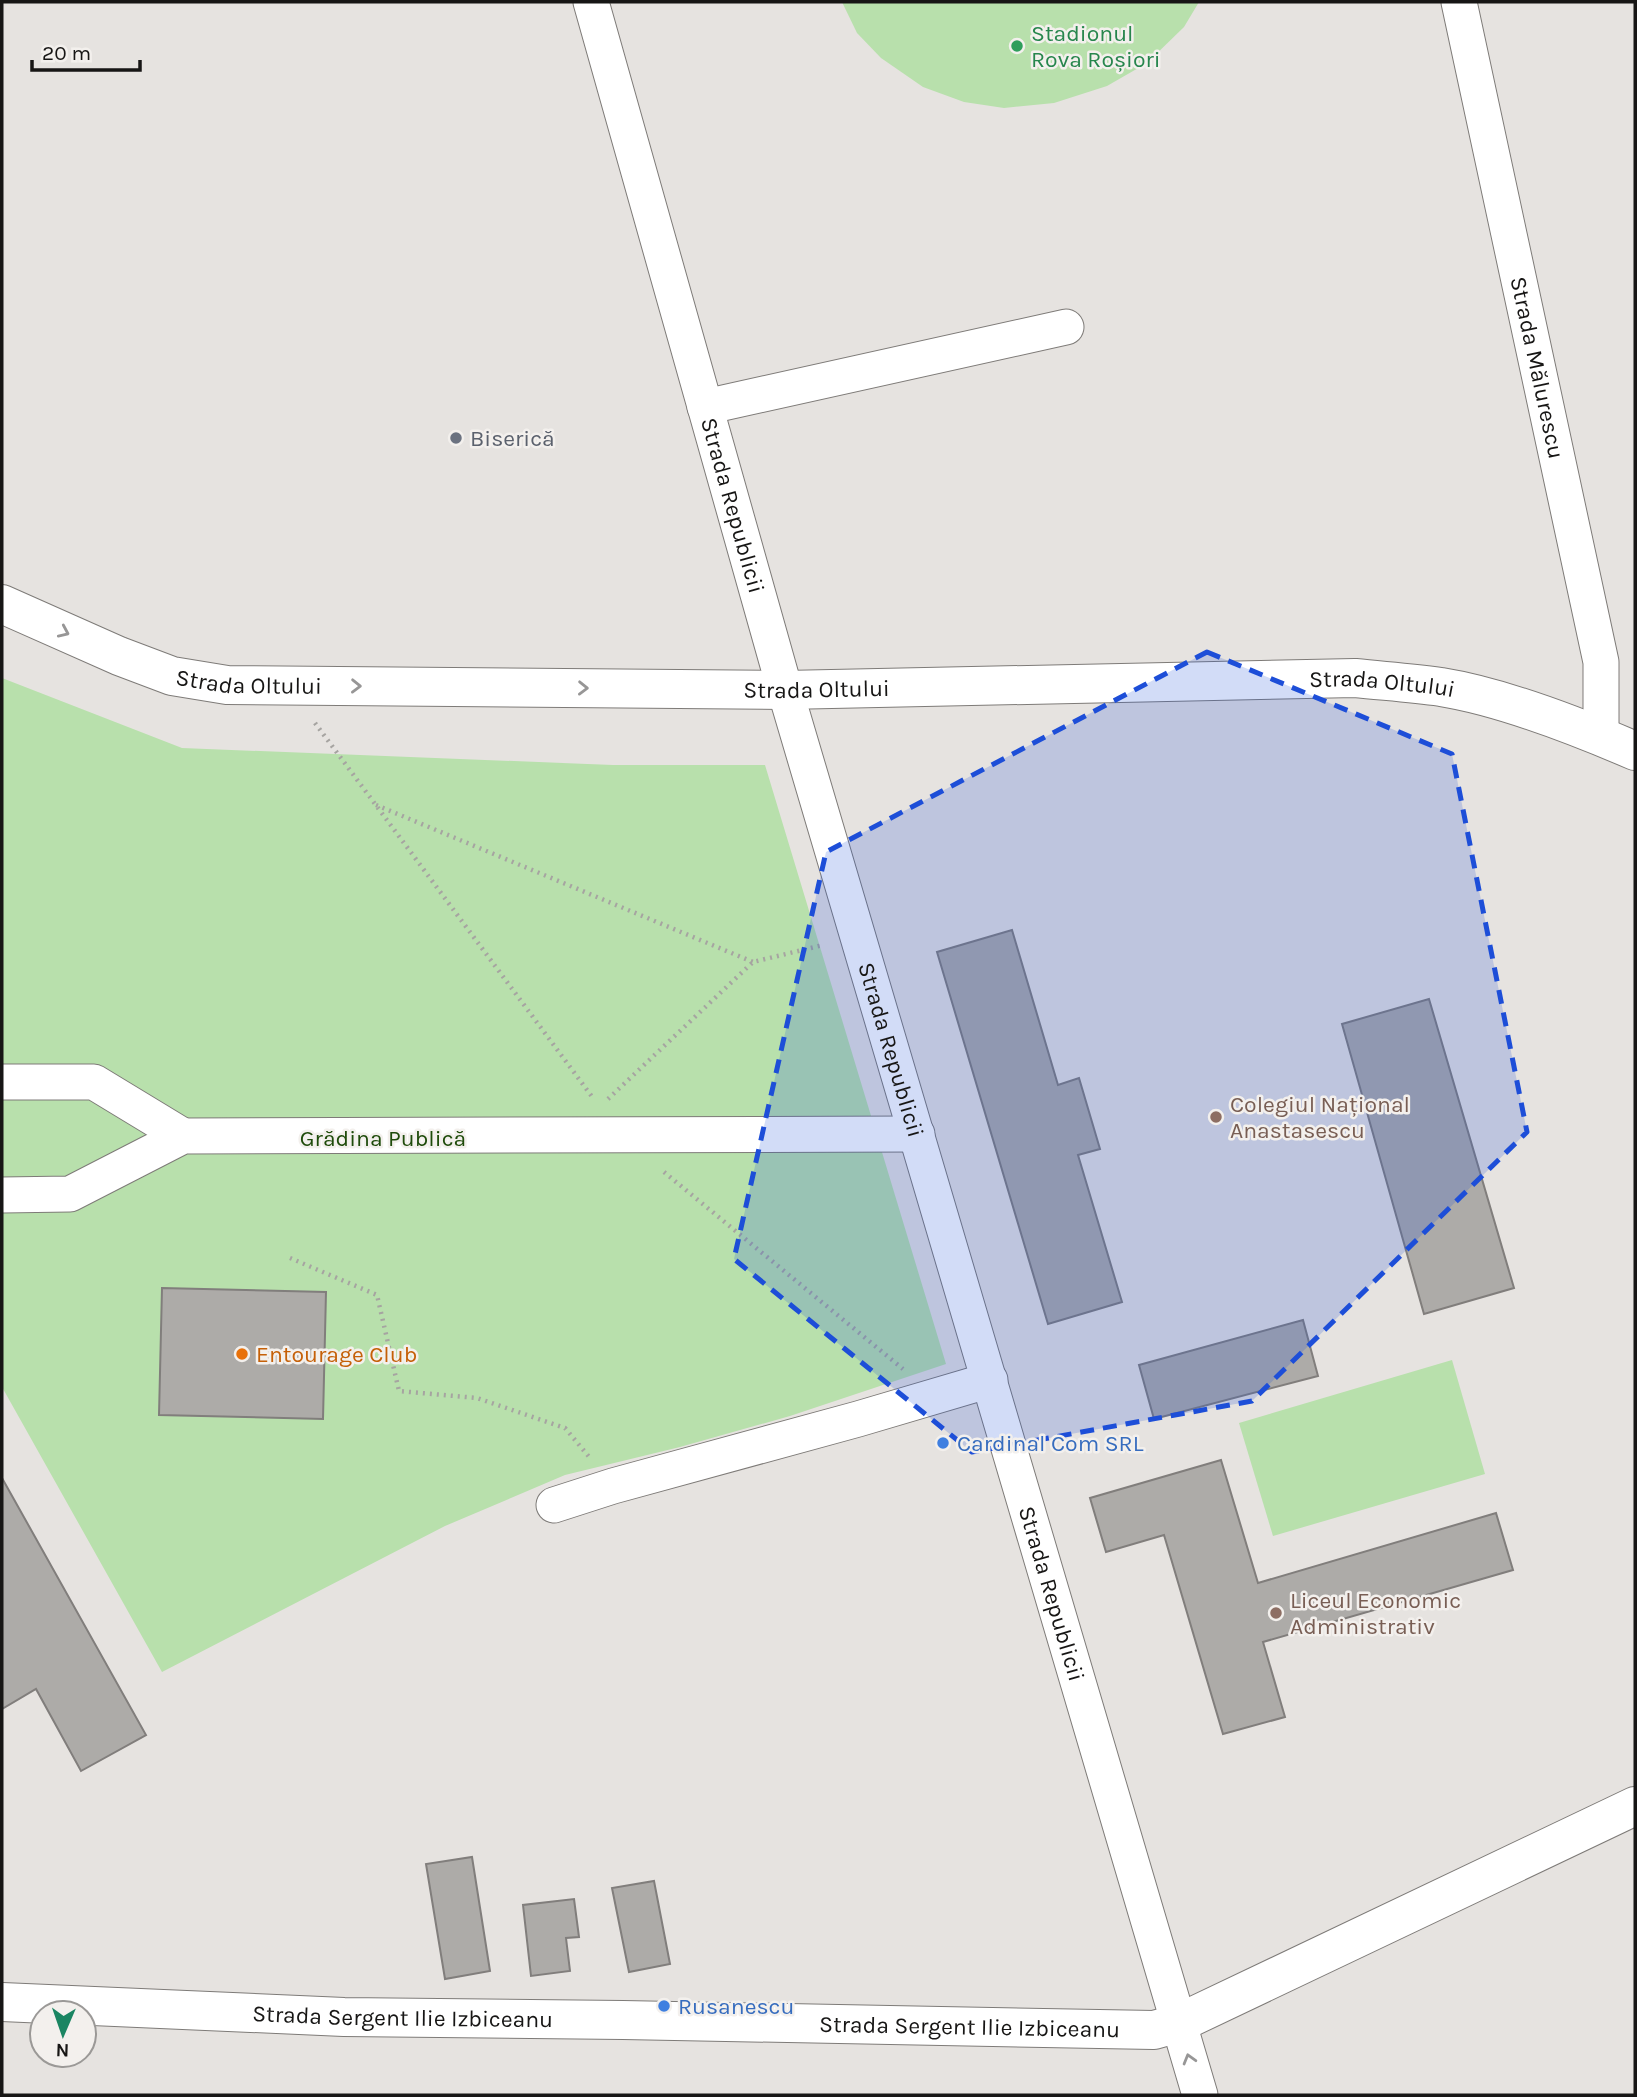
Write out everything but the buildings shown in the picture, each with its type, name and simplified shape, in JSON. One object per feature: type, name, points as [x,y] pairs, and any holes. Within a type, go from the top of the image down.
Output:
[{"type":"main road","name":"Strada Oltului","points":[[2,604],[119,656],[172,676],[227,685],[785,690],[1355,678],[1442,688],[1510,704],[1618,743]]},
{"type":"main road","name":"Strada Sergent Ilie Izbiceanu","points":[[2,2002],[344,2017],[1154,2030],[1179,2023],[1635,1806]]},
{"type":"street","name":"Strada Republicii","points":[[591,2],[785,690],[1200,2095]]},
{"type":"street","name":"Strada Mălurescu","points":[[1459,2],[1618,743]]},
{"type":"street","points":[[705,407],[1066,327]]},
{"type":"street","points":[[2,1083],[94,1082],[183,1136]]},
{"type":"street","points":[[2,1195],[71,1194],[183,1136],[917,1134]]},
{"type":"street","points":[[554,1505],[990,1380]]},
{"type":"path","points":[[287,685],[599,1107],[753,962],[858,937]]},
{"type":"path","points":[[375,805],[753,962]]},
{"type":"path","points":[[620,1135],[935,1396]]},
{"type":"path","points":[[290,1258],[377,1295],[399,1391],[477,1398],[565,1428],[613,1486]]},
{"type":"highlighted area","points":[[1207,652],[1452,754],[1527,1132],[1252,1401],[972,1452],[734,1259],[826,852]]},
{"type":"green space","name":"Stadionul Rova Roșiori","points":[[842,2],[1199,2],[1184,27],[1147,63],[1107,86],[1054,103],[1004,108],[964,102],[923,87],[881,58],[857,33]]},
{"type":"green space","name":"Grădina Publică","points":[[2,678],[182,748],[613,765],[765,765],[946,1364],[790,1416],[565,1475],[445,1526],[162,1672],[2,1387]]},
{"type":"green space","points":[[1452,1360],[1485,1474],[1273,1536],[1239,1423]]},
{"type":"place","name":"Stadionul Rova Roșiori","points":[[1017,46]]},
{"type":"place","name":"Biserică","points":[[456,438]]},
{"type":"place","name":"Colegiul Național Anastasescu","points":[[1216,1117]]},
{"type":"place","name":"Entourage Club","points":[[242,1354]]},
{"type":"place","name":"Cardinal Com SRL","points":[[943,1443]]},
{"type":"place","name":"Liceul Economic Administrativ","points":[[1276,1613]]},
{"type":"place","name":"Rusanescu","points":[[664,2006]]}]
